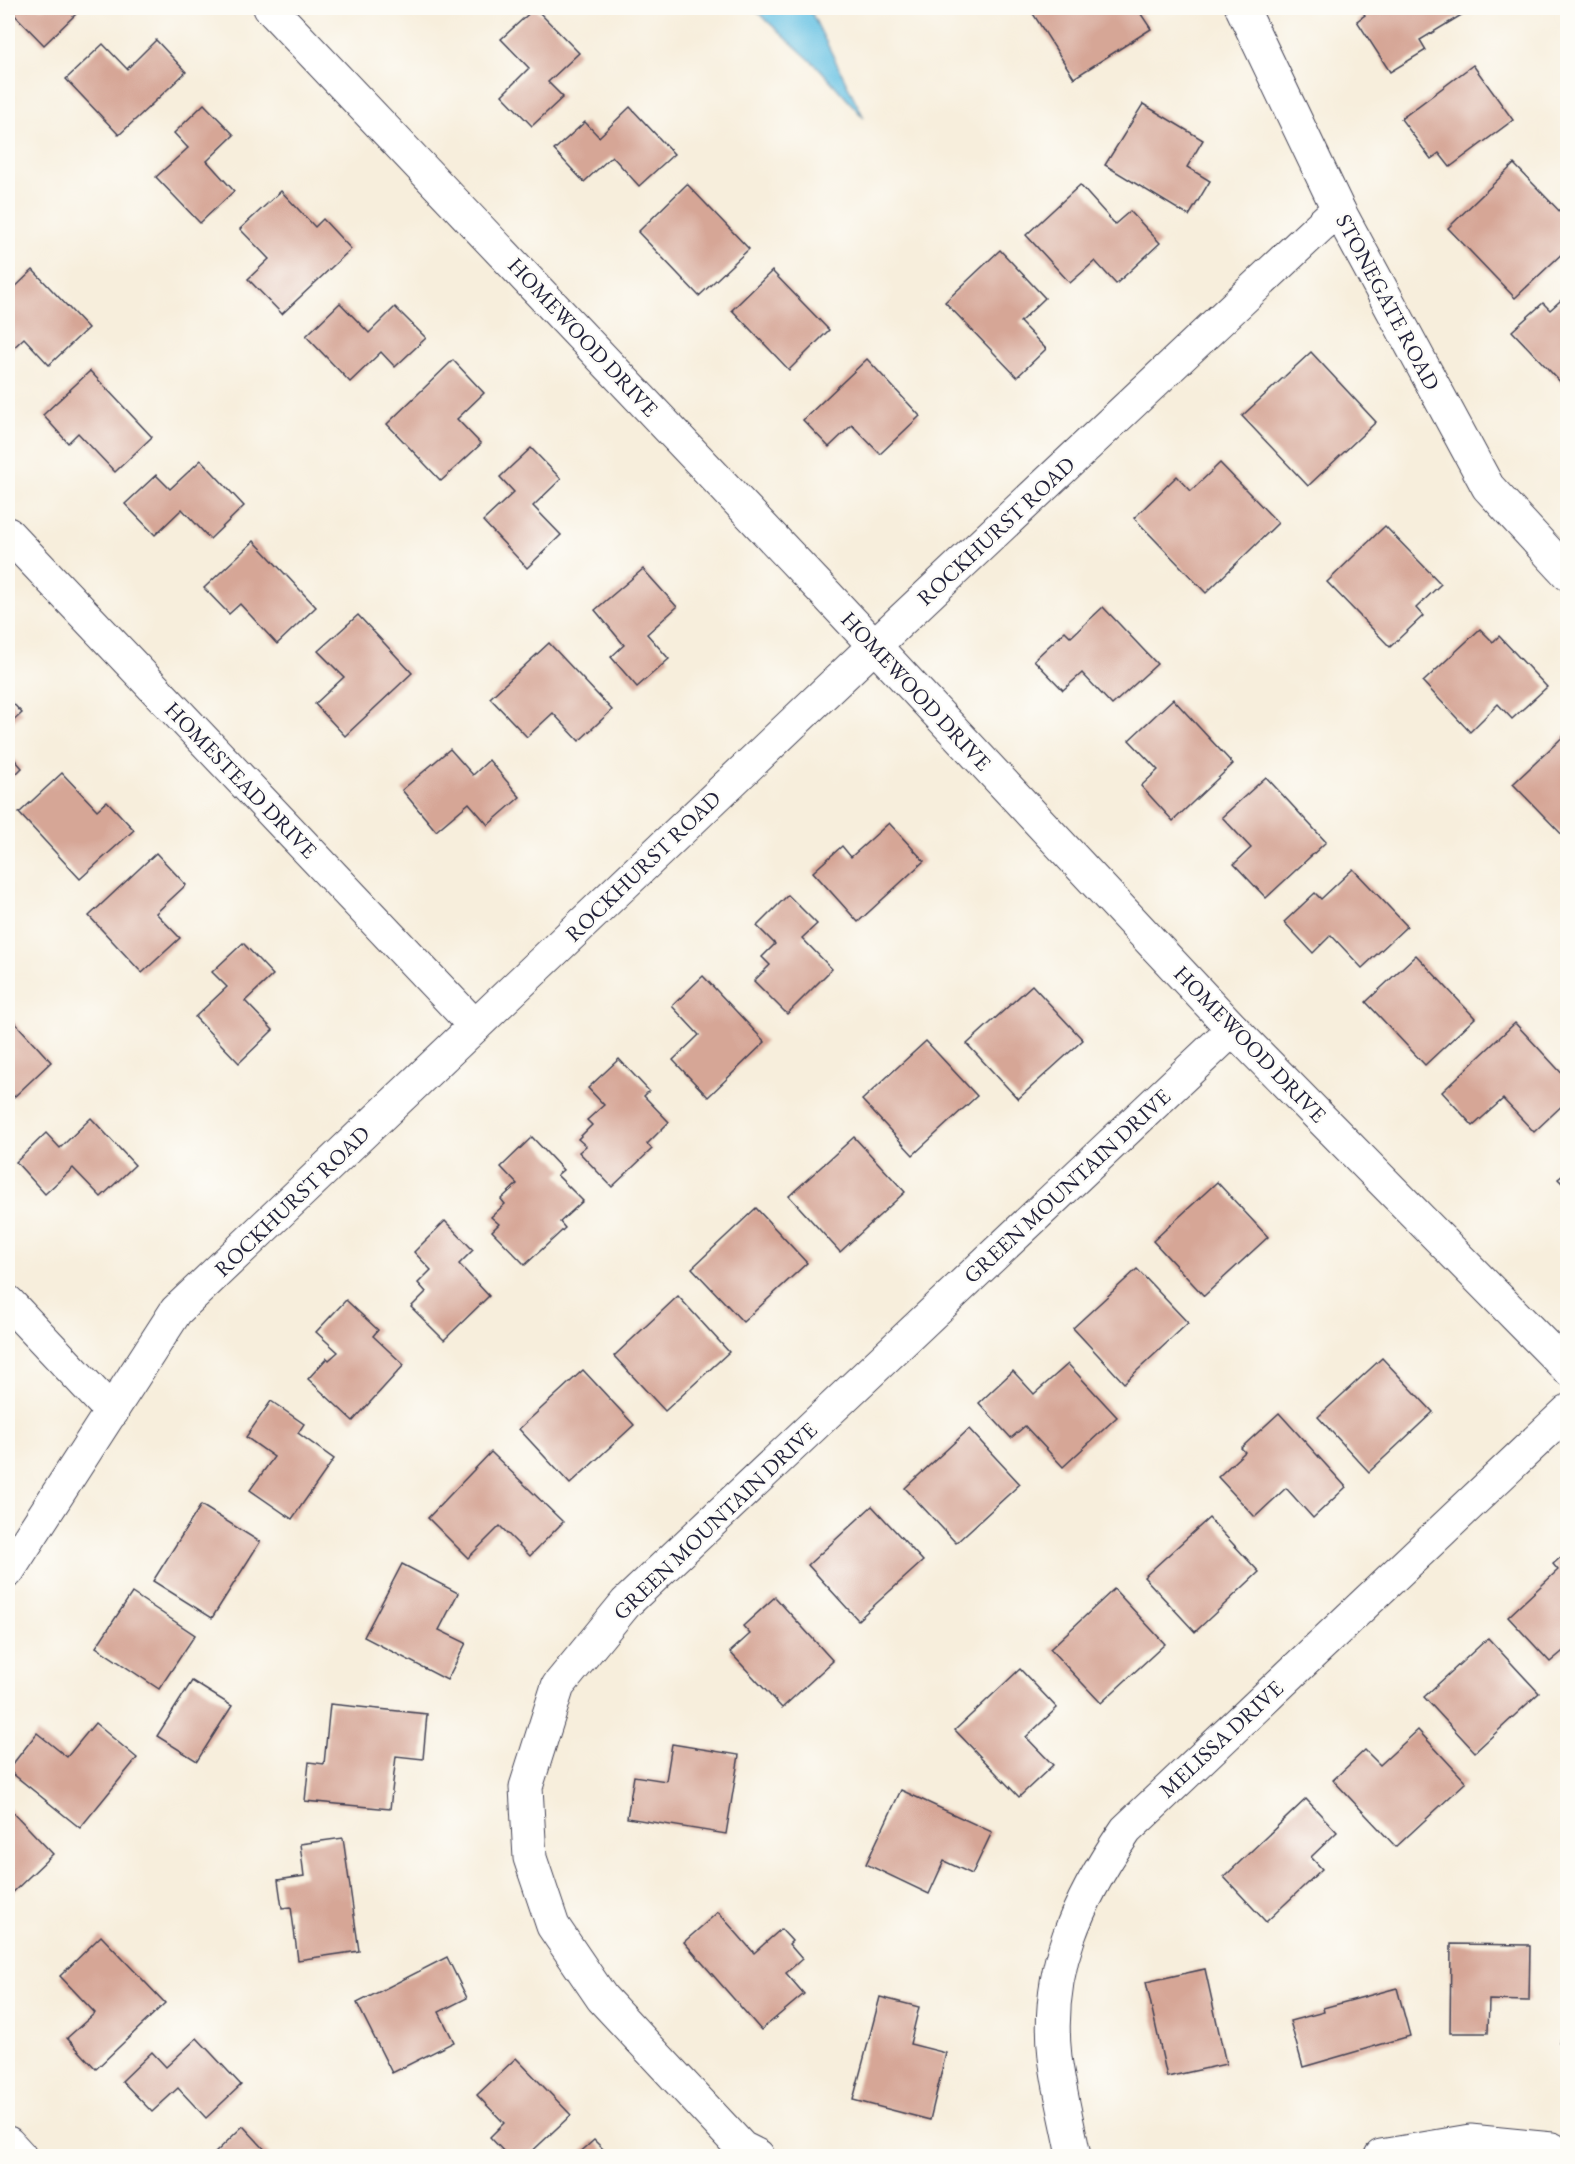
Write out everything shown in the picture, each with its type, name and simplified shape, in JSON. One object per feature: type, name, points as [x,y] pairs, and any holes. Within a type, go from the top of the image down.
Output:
[{"type":"street","name":"HOMEWOOD DRIVE","points":[[270,8],[1233,1029],[1568,1369]]},
{"type":"street","name":"STONEGATE ROAD","points":[[1242,8],[1338,209],[1488,487],[1568,574]]},
{"type":"street","name":"ROCKHURST ROAD","points":[[8,1571],[176,1311],[874,646],[1338,209]]},
{"type":"street","name":"HOMESTEAD DRIVE","points":[[8,534],[475,1026]]},
{"type":"street","name":"GREEN MOUNTAIN DRIVE","points":[[758,2157],[742,2148],[602,1998],[554,1926],[530,1858],[526,1787],[558,1686],[626,1603],[1233,1029]]},
{"type":"street","points":[[8,1302],[112,1412]]},
{"type":"street","name":"MELISSA DRIVE","points":[[1074,2157],[1055,2057],[1053,2003],[1062,1954],[1079,1908],[1103,1864],[1126,1830],[1568,1411]]},
{"type":"street","points":[[1380,2157],[1470,2141],[1552,2149],[1562,2157]]},
{"type":"street","points":[[8,2143],[20,2157]]},
{"type":"water","points":[[753,8],[809,8],[864,118],[820,69]]},
{"type":"building","points":[[8,8],[73,8],[78,12],[44,45]]},
{"type":"building","points":[[535,8],[579,53],[548,82],[563,97],[532,126],[502,95],[529,68],[501,39]]},
{"type":"building","points":[[1137,8],[1151,29],[1074,78],[1030,9]]},
{"type":"building","points":[[1360,8],[1473,8],[1420,40],[1426,50],[1390,72],[1357,21],[1365,15]]},
{"type":"building","points":[[156,40],[186,72],[119,135],[66,79],[103,44],[127,69]]},
{"type":"building","points":[[1473,65],[1513,120],[1450,167],[1439,153],[1431,159],[1401,119]]},
{"type":"building","points":[[204,104],[234,135],[207,161],[234,191],[200,223],[156,177],[188,148],[174,133]]},
{"type":"building","points":[[1143,104],[1203,140],[1187,167],[1210,181],[1189,216],[1105,165]]},
{"type":"building","points":[[630,107],[674,154],[639,186],[612,156],[584,182],[554,150],[585,122],[599,137]]},
{"type":"building","points":[[1514,164],[1568,220],[1568,248],[1515,298],[1448,228]]},
{"type":"building","points":[[687,184],[749,249],[699,296],[638,232]]},
{"type":"building","points":[[1080,185],[1115,224],[1130,211],[1160,243],[1116,284],[1095,261],[1070,283],[1026,235]]},
{"type":"building","points":[[281,191],[315,227],[323,219],[351,249],[282,314],[248,279],[269,259],[240,229]]},
{"type":"building","points":[[1000,250],[1045,298],[1020,322],[1046,349],[1017,377],[945,302]]},
{"type":"building","points":[[33,270],[88,328],[49,365],[24,338],[8,353],[8,294]]},
{"type":"building","points":[[772,271],[829,330],[789,370],[732,310]]},
{"type":"building","points":[[1568,294],[1568,390],[1512,331],[1543,303],[1550,310]]},
{"type":"building","points":[[340,303],[369,333],[395,307],[426,338],[395,367],[381,352],[350,382],[306,336]]},
{"type":"building","points":[[1311,352],[1376,422],[1308,486],[1242,416]]},
{"type":"building","points":[[867,359],[920,416],[880,454],[852,425],[829,447],[803,420]]},
{"type":"building","points":[[453,360],[484,393],[457,419],[481,444],[441,481],[387,424]]},
{"type":"building","points":[[90,371],[152,437],[115,472],[78,433],[68,443],[43,415]]},
{"type":"building","points":[[531,448],[561,479],[533,506],[561,535],[527,568],[483,521],[514,492],[500,477]]},
{"type":"building","points":[[201,460],[244,506],[210,539],[182,509],[155,535],[125,504],[156,475],[170,489]]},
{"type":"building","points":[[1220,463],[1278,523],[1206,593],[1134,518],[1177,476],[1191,491]]},
{"type":"building","points":[[1385,526],[1441,584],[1416,608],[1423,616],[1390,647],[1327,582]]},
{"type":"building","points":[[254,541],[316,607],[277,644],[240,604],[229,614],[204,588]]},
{"type":"building","points":[[643,569],[677,607],[647,634],[669,659],[637,687],[611,657],[624,645],[595,610]]},
{"type":"building","points":[[1103,607],[1157,664],[1112,705],[1082,673],[1063,690],[1034,660],[1065,631],[1071,637]]},
{"type":"building","points":[[358,615],[412,673],[345,736],[315,704],[344,677],[318,651]]},
{"type":"building","points":[[1480,629],[1493,642],[1499,636],[1547,687],[1512,719],[1498,704],[1470,732],[1423,682]]},
{"type":"building","points":[[549,643],[612,710],[579,741],[553,713],[527,737],[490,698]]},
{"type":"building","points":[[8,698],[22,713],[8,726]]},
{"type":"building","points":[[1173,699],[1233,764],[1173,821],[1141,786],[1158,770],[1129,740]]},
{"type":"building","points":[[1568,732],[1568,841],[1513,784]]},
{"type":"building","points":[[450,749],[473,775],[489,760],[520,797],[488,825],[469,803],[436,831],[402,790]]},
{"type":"building","points":[[8,752],[22,768],[8,782]]},
{"type":"building","points":[[62,773],[97,810],[107,801],[134,830],[80,879],[19,813]]},
{"type":"building","points":[[1266,777],[1326,842],[1266,898],[1234,864],[1251,848],[1222,817]]},
{"type":"building","points":[[889,823],[924,861],[858,922],[813,872],[842,846],[851,857]]},
{"type":"building","points":[[156,853],[186,885],[156,913],[180,938],[142,973],[89,916]]},
{"type":"building","points":[[1353,869],[1407,926],[1362,968],[1331,935],[1313,953],[1284,922],[1315,893],[1321,899]]},
{"type":"building","points":[[788,895],[817,924],[802,938],[832,969],[787,1014],[754,981],[770,965],[762,957],[775,944],[757,926]]},
{"type":"building","points":[[243,943],[273,975],[245,1001],[273,1030],[239,1063],[195,1017],[227,987],[212,972]]},
{"type":"building","points":[[1416,955],[1475,1018],[1425,1065],[1366,1002]]},
{"type":"building","points":[[703,976],[765,1042],[708,1097],[673,1060],[699,1035],[672,1006]]},
{"type":"building","points":[[1032,985],[1083,1040],[1018,1099],[967,1044]]},
{"type":"building","points":[[8,1015],[51,1062],[14,1097],[8,1090]]},
{"type":"building","points":[[1515,1023],[1568,1080],[1568,1100],[1534,1132],[1503,1099],[1473,1126],[1442,1092]]},
{"type":"building","points":[[926,1041],[977,1096],[913,1155],[862,1100]]},
{"type":"building","points":[[619,1059],[649,1091],[644,1096],[669,1122],[647,1144],[652,1149],[612,1187],[579,1152],[586,1146],[578,1139],[592,1125],[587,1120],[604,1105],[588,1088]]},
{"type":"building","points":[[91,1118],[135,1165],[101,1197],[73,1168],[45,1194],[16,1162],[46,1133],[60,1148]]},
{"type":"building","points":[[532,1137],[563,1170],[557,1175],[583,1201],[560,1222],[565,1228],[525,1265],[492,1231],[499,1224],[491,1217],[505,1204],[501,1199],[517,1184],[501,1167]]},
{"type":"building","points":[[854,1137],[905,1192],[840,1252],[789,1196]]},
{"type":"building","points":[[1568,1171],[1568,1189],[1558,1179]]},
{"type":"building","points":[[1217,1182],[1268,1237],[1204,1296],[1153,1241]]},
{"type":"building","points":[[756,1208],[807,1263],[743,1322],[692,1268]]},
{"type":"building","points":[[445,1221],[473,1250],[459,1264],[489,1296],[444,1340],[411,1307],[426,1292],[418,1283],[431,1270],[414,1252]]},
{"type":"building","points":[[1137,1269],[1188,1323],[1124,1383],[1073,1328]]},
{"type":"building","points":[[678,1296],[729,1352],[665,1411],[614,1356]]},
{"type":"building","points":[[346,1300],[378,1330],[373,1336],[404,1365],[353,1421],[308,1379],[327,1358],[329,1360],[338,1352],[316,1332]]},
{"type":"building","points":[[1382,1358],[1433,1412],[1369,1472],[1318,1417]]},
{"type":"building","points":[[1068,1364],[1117,1417],[1063,1467],[1025,1426],[1011,1438],[979,1403],[1013,1371],[1034,1394]]},
{"type":"building","points":[[583,1370],[634,1425],[570,1484],[519,1429]]},
{"type":"building","points":[[271,1401],[304,1424],[298,1433],[334,1459],[292,1519],[250,1490],[274,1457],[246,1437]]},
{"type":"building","points":[[1279,1413],[1346,1487],[1313,1518],[1286,1488],[1255,1517],[1218,1477],[1245,1452],[1241,1448]]},
{"type":"building","points":[[969,1429],[1020,1484],[956,1543],[905,1488]]},
{"type":"building","points":[[491,1452],[563,1522],[530,1556],[500,1526],[468,1558],[428,1518]]},
{"type":"building","points":[[201,1505],[260,1542],[212,1618],[153,1581]]},
{"type":"building","points":[[872,1506],[923,1561],[858,1620],[808,1565]]},
{"type":"building","points":[[1209,1518],[1259,1572],[1195,1632],[1144,1577]]},
{"type":"building","points":[[1568,1551],[1568,1647],[1550,1662],[1508,1617],[1558,1570],[1553,1564]]},
{"type":"building","points":[[402,1564],[458,1593],[439,1630],[466,1643],[447,1680],[364,1637]]},
{"type":"building","points":[[1114,1589],[1165,1644],[1101,1703],[1050,1649]]},
{"type":"building","points":[[132,1593],[195,1635],[159,1689],[96,1647]]},
{"type":"building","points":[[775,1597],[833,1661],[782,1708],[730,1652],[750,1634],[743,1626]]},
{"type":"building","points":[[1488,1638],[1539,1693],[1475,1752],[1424,1697]]},
{"type":"building","points":[[1020,1669],[1057,1708],[1026,1737],[1053,1765],[1019,1797],[955,1730]]},
{"type":"building","points":[[192,1681],[232,1706],[197,1761],[157,1736]]},
{"type":"building","points":[[330,1704],[427,1714],[423,1759],[396,1756],[390,1809],[305,1801],[309,1762],[324,1764]]},
{"type":"building","points":[[95,1723],[137,1758],[80,1828],[8,1770],[37,1733],[67,1757]]},
{"type":"building","points":[[1418,1730],[1466,1782],[1396,1847],[1333,1780],[1365,1750],[1380,1765]]},
{"type":"building","points":[[672,1744],[739,1755],[726,1834],[627,1818],[634,1776],[666,1781]]},
{"type":"building","points":[[901,1790],[992,1832],[972,1874],[944,1861],[929,1894],[866,1864]]},
{"type":"building","points":[[1306,1799],[1337,1832],[1311,1857],[1322,1869],[1266,1922],[1224,1877]]},
{"type":"building","points":[[8,1809],[53,1854],[8,1897]]},
{"type":"building","points":[[343,1838],[359,1951],[298,1960],[291,1907],[282,1908],[278,1880],[304,1876],[300,1844]]},
{"type":"building","points":[[718,1912],[754,1953],[781,1929],[792,1941],[789,1944],[802,1959],[786,1973],[804,1994],[761,2030],[684,1942]]},
{"type":"building","points":[[101,1936],[165,2003],[96,2069],[67,2038],[95,2013],[60,1976]]},
{"type":"building","points":[[1451,1944],[1530,1945],[1529,2001],[1489,2000],[1488,2033],[1450,2033]]},
{"type":"building","points":[[447,1957],[467,1998],[439,2012],[454,2042],[392,2073],[357,2003]]},
{"type":"building","points":[[1205,1969],[1226,2064],[1167,2077],[1146,1982]]},
{"type":"building","points":[[1397,1988],[1410,2036],[1303,2067],[1290,2021],[1324,2012],[1323,2008]]},
{"type":"building","points":[[880,1997],[919,2007],[910,2044],[946,2053],[930,2120],[853,2100]]},
{"type":"building","points":[[1568,2024],[1568,2047],[1559,2043]]},
{"type":"building","points":[[197,2038],[241,2085],[206,2118],[178,2088],[152,2112],[122,2081],[152,2052],[166,2067]]},
{"type":"building","points":[[516,2058],[571,2115],[527,2156],[508,2156],[490,2137],[504,2123],[477,2095]]},
{"type":"building","points":[[243,2126],[271,2156],[212,2156]]},
{"type":"building","points":[[594,2140],[610,2156],[576,2156]]}]
